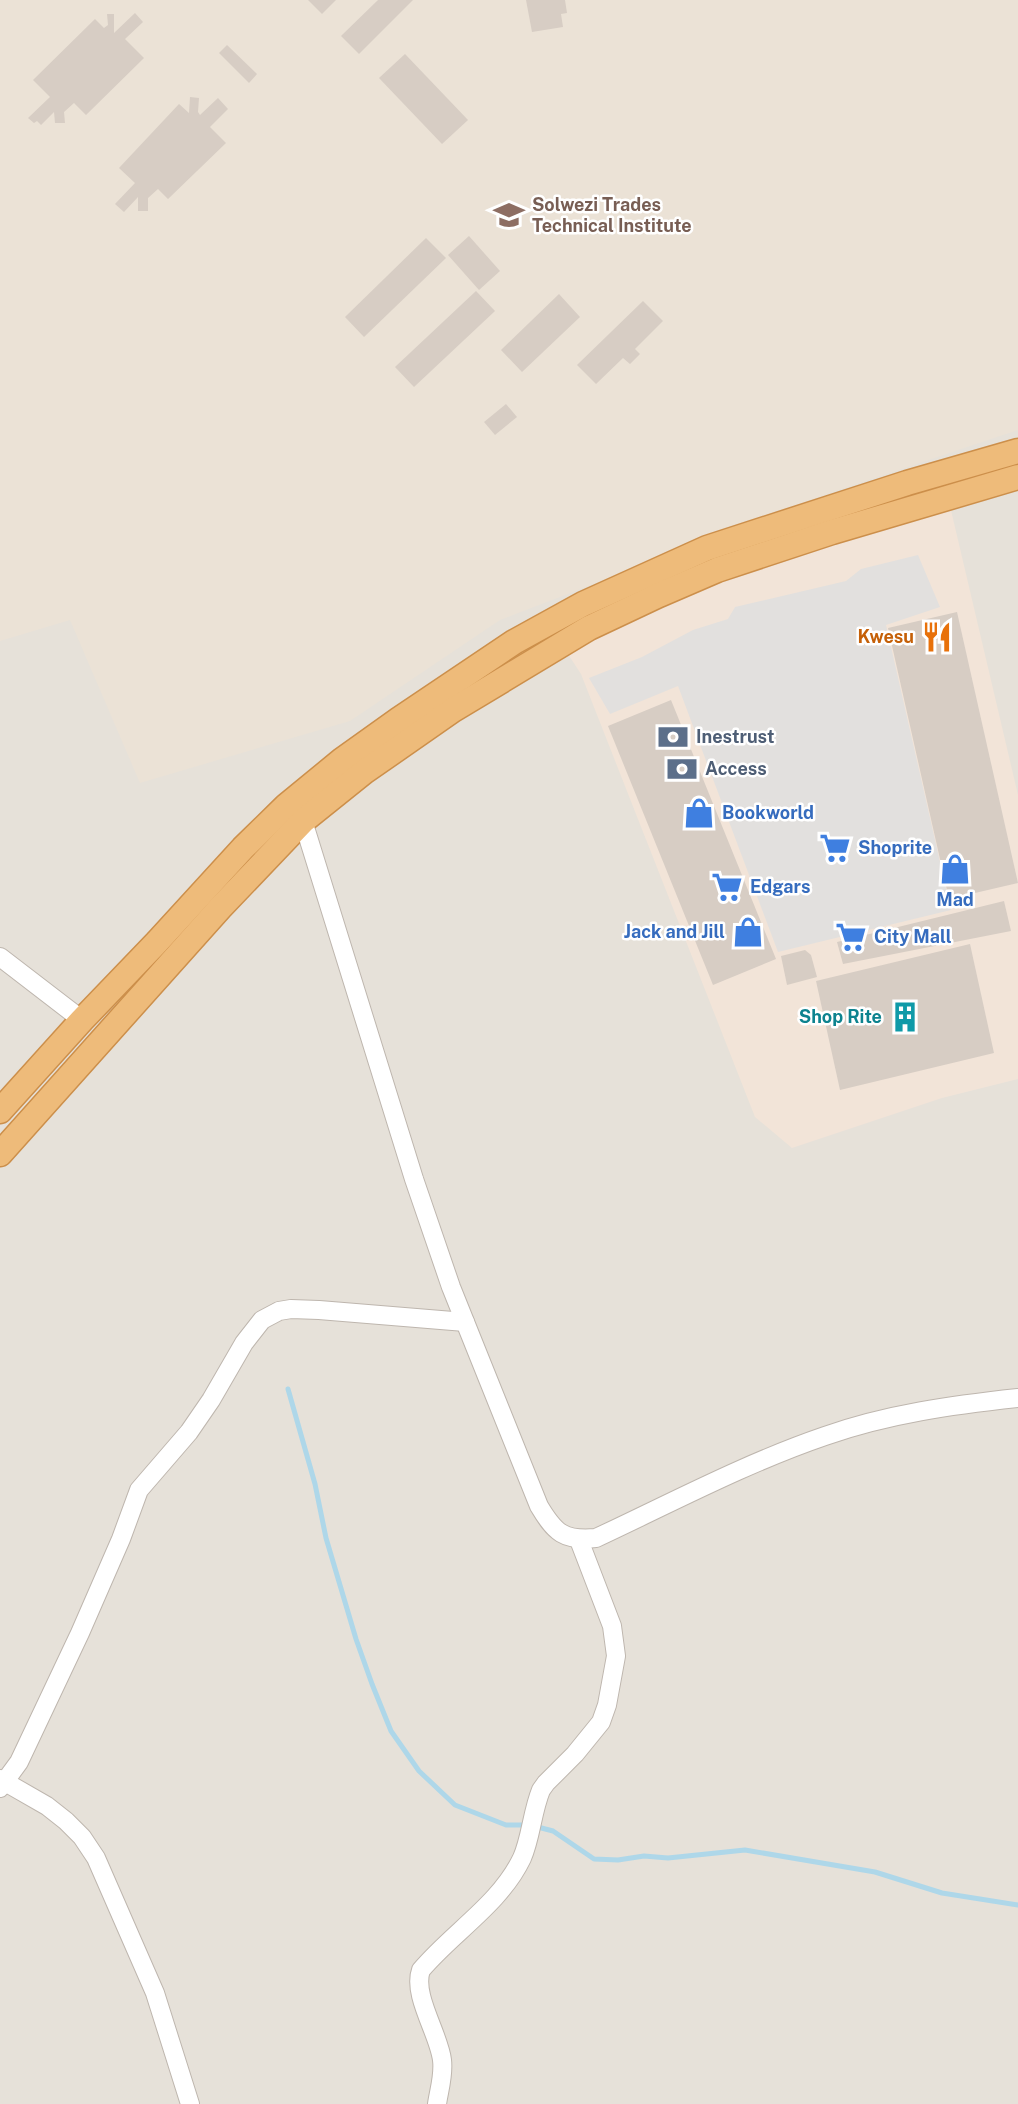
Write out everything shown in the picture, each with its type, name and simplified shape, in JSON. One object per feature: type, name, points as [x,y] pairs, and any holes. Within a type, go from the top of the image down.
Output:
[{"type":"highway","points":[[0,1111],[243,848],[286,806],[342,760],[514,642],[583,604],[708,548],[894,487],[1018,451]]},
{"type":"highway","points":[[0,1154],[220,908],[303,821],[423,730],[589,628],[718,570],[832,532],[1018,478]]},
{"type":"street","points":[[303,821],[414,1179],[451,1287],[539,1506],[548,1521],[561,1534],[579,1539],[596,1538],[753,1465],[825,1436],[924,1410],[1018,1398]]},
{"type":"street","points":[[0,957],[82,1020]]},
{"type":"street","points":[[190,2104],[155,1993],[96,1858],[82,1837],[66,1821],[47,1806],[2,1783],[19,1762],[80,1633],[139,1490],[189,1432],[244,1343],[262,1320],[279,1311],[300,1310],[465,1322]]},
{"type":"street","points":[[437,2104],[442,2060],[418,1984],[421,1970],[483,1910],[505,1883],[522,1857],[541,1790],[591,1736],[607,1705],[616,1644],[612,1626],[579,1539]]},
{"type":"shaded area","points":[[0,0],[1018,0],[1018,2104],[0,2104]]},
{"type":"shaded area","name":"Solwezi Trades Technical Institute","points":[[0,0],[1018,0],[1018,430],[830,493],[500,620],[350,721],[140,783],[70,620],[0,641]]},
{"type":"shaded area","name":"City Mall","points":[[950,506],[1018,795],[1018,1079],[942,1098],[792,1148],[755,1117],[581,674],[562,645],[752,566]]},
{"type":"shaded area","points":[[918,555],[940,607],[886,625],[951,910],[778,952],[678,686],[610,714],[589,678],[642,657],[693,630],[728,619],[735,607],[846,581],[861,569]]},
{"type":"building","points":[[308,0],[336,0],[322,14]]},
{"type":"building","points":[[378,0],[413,0],[359,54],[341,36]]},
{"type":"building","points":[[526,0],[565,0],[567,13],[561,14],[563,27],[532,32]]},
{"type":"building","points":[[135,13],[143,22],[125,39],[144,58],[86,115],[74,103],[64,112],[65,123],[55,123],[54,112],[41,125],[28,118],[50,97],[33,80],[95,19],[104,28],[108,25],[107,14],[114,14],[114,33]]},
{"type":"building","points":[[227,45],[257,74],[249,83],[219,53]]},
{"type":"building","points":[[405,54],[468,120],[442,144],[379,78]]},
{"type":"building","points":[[190,97],[199,98],[200,115],[218,98],[228,109],[210,127],[226,143],[168,199],[158,189],[148,198],[148,211],[138,211],[138,197],[124,212],[115,204],[135,183],[119,168],[179,104],[189,113]]},
{"type":"building","points":[[469,236],[500,271],[479,290],[448,255]]},
{"type":"building","points":[[426,238],[446,258],[364,337],[345,317]]},
{"type":"building","points":[[476,291],[495,311],[414,387],[395,367]]},
{"type":"building","points":[[559,294],[580,317],[522,372],[501,350]]},
{"type":"building","points":[[643,301],[663,321],[635,349],[640,354],[630,364],[623,358],[596,384],[577,365]]},
{"type":"building","points":[[506,404],[517,417],[495,435],[484,422]]},
{"type":"building","points":[[957,612],[1018,883],[949,899],[888,628]]},
{"type":"building","points":[[671,700],[776,959],[713,985],[608,726]]},
{"type":"building","points":[[1004,901],[1011,931],[843,964],[837,942]]},
{"type":"building","name":"Shop Rite","points":[[970,944],[994,1053],[840,1090],[816,981]]},
{"type":"building","points":[[805,950],[811,955],[817,977],[787,985],[781,956]]},
{"type":"waterway","points":[[288,1389],[315,1484],[326,1538],[372,1684],[391,1731],[419,1771],[455,1805],[506,1825],[530,1825],[553,1831],[594,1859],[618,1860],[644,1856],[668,1858],[745,1850],[875,1872],[942,1893],[1018,1905]]},
{"type":"place","name":"Solwezi Trades Technical Institute","points":[[509,215]]},
{"type":"place","name":"Kwesu","points":[[937,637]]},
{"type":"place","name":"Inestrust","points":[[673,737]]},
{"type":"place","name":"Access","points":[[682,769]]},
{"type":"place","name":"Bookworld","points":[[699,813]]},
{"type":"place","name":"Shoprite","points":[[835,848]]},
{"type":"place","name":"Mad","points":[[955,869]]},
{"type":"place","name":"Edgars","points":[[727,887]]},
{"type":"place","name":"Jack and Jill","points":[[748,932]]},
{"type":"place","name":"City Mall","points":[[851,937]]},
{"type":"place","name":"Shop Rite","points":[[905,1017]]}]
